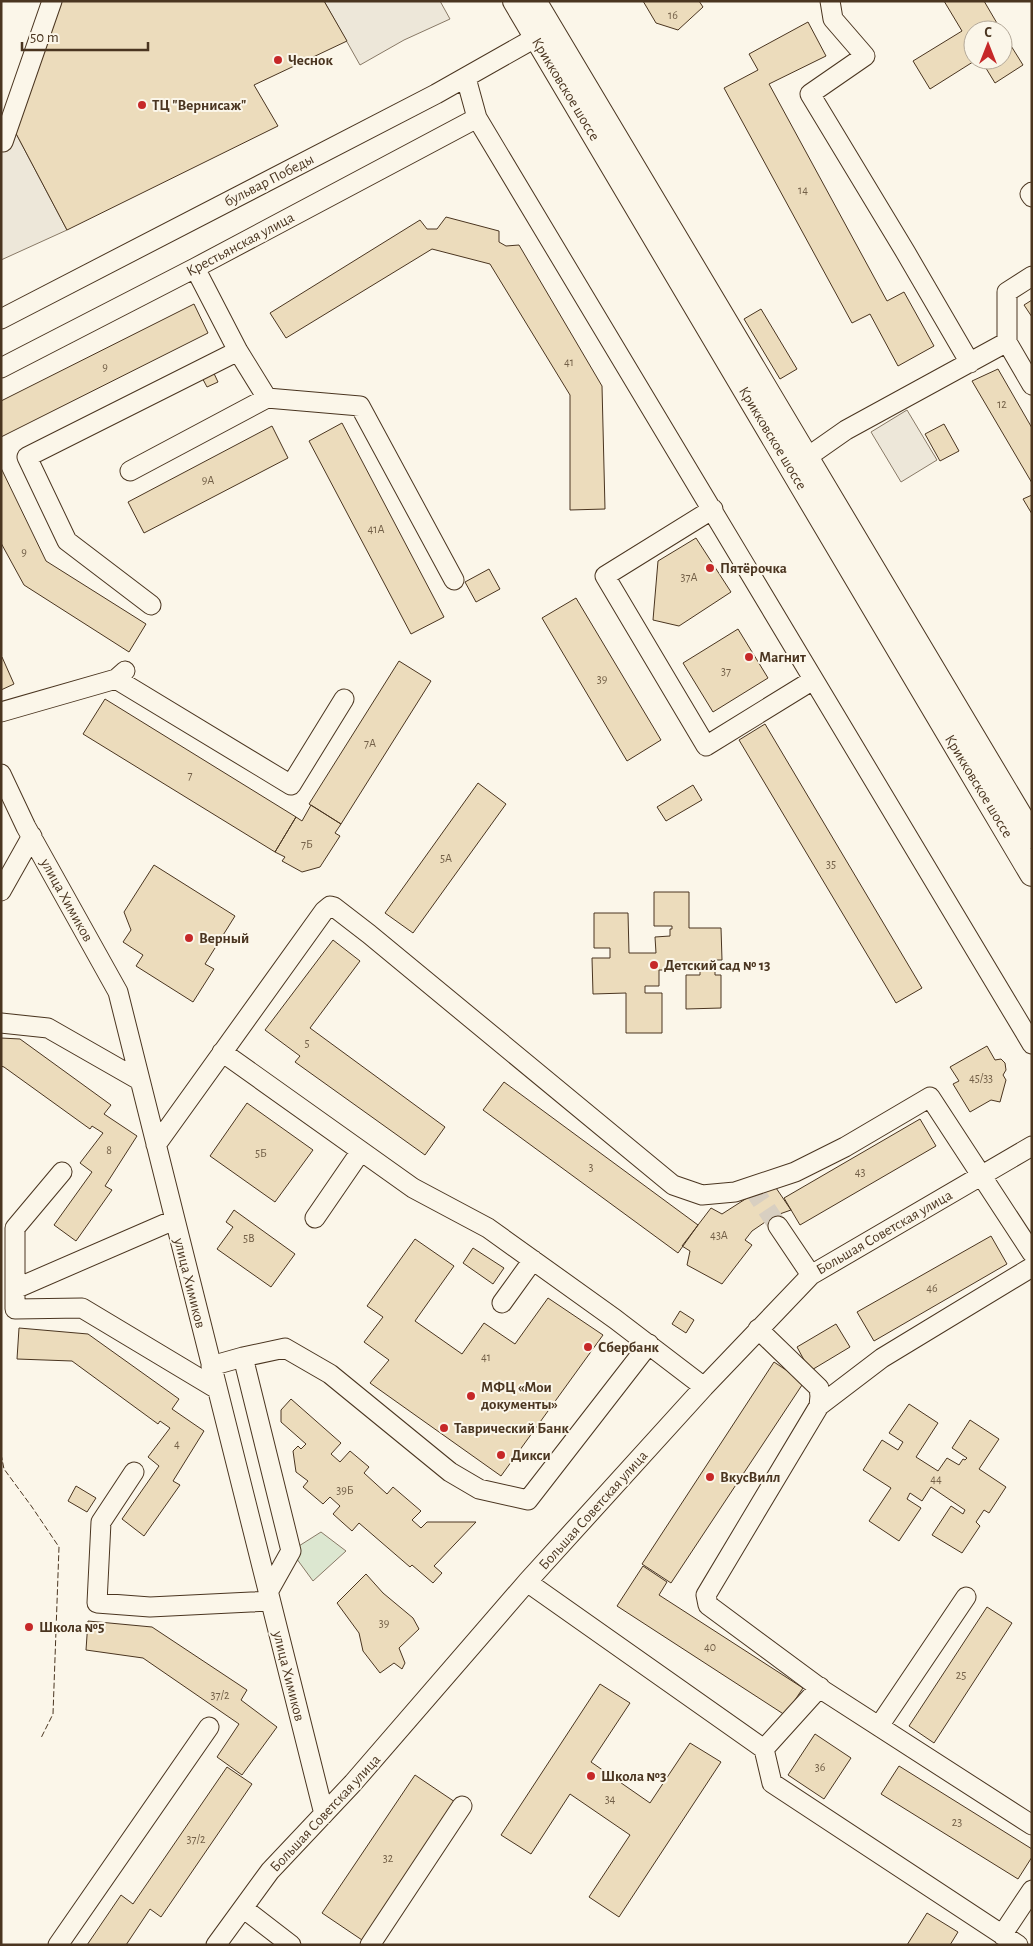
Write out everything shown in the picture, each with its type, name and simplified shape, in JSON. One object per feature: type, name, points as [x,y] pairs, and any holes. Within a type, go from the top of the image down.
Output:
[{"type":"main road","name":"Крикковское шоссе","points":[[515,1],[535,38],[799,463],[1029,864]]},
{"type":"main road","points":[[534,1],[799,463],[1032,836]]},
{"type":"street","points":[[3,142],[52,1]]},
{"type":"street","points":[[830,1],[833,19],[865,56],[810,94],[970,363]]},
{"type":"street","name":"бульвар Победы","points":[[1,319],[466,78],[535,38]]},
{"type":"street","points":[[466,78],[477,118],[1032,1044]]},
{"type":"street","name":"Крестьянская улица","points":[[1,368],[195,268],[477,118]]},
{"type":"street","points":[[1032,192],[1030,194],[1032,198]]},
{"type":"street","points":[[195,268],[238,351],[267,398]]},
{"type":"street","points":[[1032,276],[1007,292],[1008,342],[1032,385]]},
{"type":"street","points":[[799,463],[846,430],[1008,342]]},
{"type":"street","points":[[151,605],[67,541],[27,457],[238,351]]},
{"type":"street","points":[[130,471],[267,398],[360,406],[454,580]]},
{"type":"street","points":[[713,509],[605,576],[706,746],[813,680]]},
{"type":"street","points":[[1,712],[121,675],[291,785],[344,699]]},
{"type":"street","name":"улица Химиков","points":[[1,774],[32,836],[118,992],[324,1814]]},
{"type":"street","points":[[1,891],[32,836]]},
{"type":"street","points":[[156,1145],[324,911],[330,906],[334,907],[369,934],[673,1185],[702,1195],[735,1192],[795,1172],[845,1146],[930,1097],[1032,1254]]},
{"type":"street","points":[[1,1024],[48,1028],[139,1080]]},
{"type":"street","points":[[222,1052],[413,1188],[488,1228],[649,1344],[704,1387]]},
{"type":"street","name":"Большая Советская улица","points":[[216,1945],[270,1871],[353,1784],[527,1582],[704,1387],[810,1275],[1032,1146]]},
{"type":"street","points":[[315,1218],[361,1151]]},
{"type":"street","points":[[62,1172],[15,1228],[15,1309],[82,1308],[217,1389]]},
{"type":"street","points":[[15,1289],[174,1220]]},
{"type":"street","points":[[778,1226],[810,1275]]},
{"type":"street","points":[[502,1304],[533,1260]]},
{"type":"street","points":[[1032,1267],[882,1358],[819,1406],[706,1595],[708,1605],[820,1687],[1032,1825]]},
{"type":"street","points":[[758,1329],[819,1388],[819,1406]]},
{"type":"street","points":[[211,1366],[243,1356],[284,1348],[330,1374],[450,1472],[479,1489],[528,1500],[649,1344]]},
{"type":"street","points":[[134,1472],[102,1522],[97,1603],[150,1608],[269,1597],[291,1551],[243,1356]]},
{"type":"street","points":[[527,1582],[764,1749],[772,1783],[1010,1940],[1032,1890]]},
{"type":"street","points":[[880,1726],[966,1597]]},
{"type":"street","points":[[764,1749],[820,1687]]},
{"type":"street","points":[[58,1945],[209,1727]]},
{"type":"street","points":[[370,1945],[462,1806]]},
{"type":"street","points":[[242,1908],[291,1945]]},
{"type":"green space","points":[[321,1532],[346,1551],[313,1581],[291,1551]]},
{"type":"shaded area","points":[[324,1],[440,1],[450,19],[404,40],[360,65]]},
{"type":"shaded area","points":[[1,121],[11,124],[67,230],[1,260]]},
{"type":"shaded area","points":[[907,410],[937,460],[901,482],[871,432]]},
{"type":"building","name":"ТЦ \"Вернисаж\"","points":[[56,1],[324,1],[347,41],[254,85],[278,126],[67,230],[11,124]]},
{"type":"building","points":[[643,1],[699,1],[703,7],[678,30],[656,23]]},
{"type":"building","points":[[944,1],[984,1],[995,20],[963,20],[963,68],[930,89],[913,61],[962,31]]},
{"type":"building","points":[[808,22],[826,56],[769,84],[887,301],[904,292],[934,346],[898,366],[870,314],[852,323],[724,88],[758,70],[749,54]]},
{"type":"building","points":[[1013,49],[1023,65],[995,83],[987,70],[1013,70]]},
{"type":"building","points":[[446,217],[499,231],[499,242],[506,246],[519,245],[602,386],[605,509],[570,510],[570,395],[490,264],[432,249],[286,338],[270,313],[420,220],[427,229],[437,229]]},
{"type":"building","points":[[1032,300],[1032,317],[1024,305]]},
{"type":"building","points":[[194,304],[208,333],[1,437],[1,401]]},
{"type":"building","points":[[761,309],[797,369],[780,379],[744,319]]},
{"type":"building","points":[[210,365],[218,382],[207,387],[198,370]]},
{"type":"building","points":[[998,369],[1032,428],[1032,483],[972,381]]},
{"type":"building","points":[[342,423],[444,617],[411,634],[309,441]]},
{"type":"building","points":[[944,424],[959,451],[940,461],[925,434]]},
{"type":"building","points":[[272,426],[288,458],[144,533],[128,502]]},
{"type":"building","points":[[1,468],[46,561],[146,624],[129,652],[24,585],[1,543]]},
{"type":"building","points":[[1032,495],[1032,514],[1023,499]]},
{"type":"building","points":[[696,538],[731,592],[679,626],[653,620],[658,561]]},
{"type":"building","points":[[489,569],[500,589],[476,602],[465,582]]},
{"type":"building","points":[[576,598],[661,740],[627,761],[542,618]]},
{"type":"building","points":[[738,629],[768,678],[713,712],[683,663]]},
{"type":"building","points":[[1,658],[14,684],[1,690]]},
{"type":"building","points":[[399,661],[431,681],[341,824],[309,804]]},
{"type":"building","points":[[105,699],[296,817],[275,852],[83,734]]},
{"type":"building","points":[[765,724],[922,988],[896,1003],[739,740]]},
{"type":"building","points":[[478,783],[506,804],[413,933],[385,913]]},
{"type":"building","points":[[693,785],[702,800],[666,821],[657,807]]},
{"type":"building","points":[[311,805],[341,824],[335,833],[340,836],[320,867],[302,872],[282,861],[285,857],[275,852],[296,817],[302,821]]},
{"type":"building","points":[[154,865],[235,916],[205,964],[214,969],[193,1002],[136,966],[143,955],[123,942],[131,930],[124,912]]},
{"type":"building","name":"Детский сад № 13","points":[[654,892],[689,892],[689,928],[721,928],[722,960],[715,960],[715,975],[721,975],[721,1008],[686,1009],[686,975],[700,975],[700,970],[659,970],[659,986],[645,986],[645,993],[662,993],[662,1033],[626,1033],[626,993],[593,994],[592,958],[610,958],[610,948],[594,948],[594,913],[628,913],[629,953],[656,953],[655,937],[670,936],[672,926],[654,926]]},
{"type":"building","points":[[333,940],[360,961],[310,1028],[445,1127],[425,1155],[295,1062],[300,1056],[265,1030]]},
{"type":"building","points":[[1,1038],[20,1039],[111,1105],[104,1114],[137,1136],[105,1186],[112,1190],[76,1241],[54,1225],[92,1172],[80,1163],[103,1133],[92,1126],[90,1129],[1,1066]]},
{"type":"building","points":[[987,1046],[995,1060],[1001,1059],[1005,1063],[1006,1070],[1003,1075],[1006,1080],[1000,1102],[991,1100],[970,1112],[953,1084],[959,1081],[950,1067]]},
{"type":"building","points":[[504,1082],[698,1225],[678,1253],[483,1110]]},
{"type":"building","points":[[247,1103],[313,1150],[275,1202],[210,1156]]},
{"type":"building","points":[[920,1119],[936,1146],[800,1225],[784,1198]]},
{"type":"building","points":[[772,1182],[791,1210],[774,1216],[752,1231],[745,1240],[752,1245],[722,1284],[687,1265],[690,1251],[682,1246],[711,1208],[722,1214]]},
{"type":"building","points":[[234,1210],[295,1254],[271,1287],[217,1249],[233,1227],[226,1222]]},
{"type":"building","points":[[991,1236],[1007,1264],[874,1341],[857,1312]]},
{"type":"building","points":[[415,1239],[454,1266],[415,1321],[462,1354],[484,1323],[515,1344],[548,1298],[603,1335],[501,1476],[370,1383],[389,1360],[364,1342],[383,1317],[367,1306]]},
{"type":"building","points":[[473,1248],[504,1268],[493,1284],[463,1263]]},
{"type":"building","points":[[680,1311],[694,1320],[686,1333],[672,1324]]},
{"type":"building","points":[[836,1324],[850,1347],[810,1371],[797,1347]]},
{"type":"building","points":[[19,1328],[88,1334],[179,1399],[172,1409],[204,1431],[173,1481],[180,1485],[144,1536],[122,1519],[159,1466],[148,1457],[170,1428],[160,1421],[158,1424],[72,1361],[17,1359]]},
{"type":"building","points":[[774,1362],[804,1382],[671,1583],[642,1564]]},
{"type":"building","points":[[291,1399],[341,1443],[331,1454],[340,1462],[350,1451],[369,1467],[364,1473],[387,1494],[393,1487],[421,1511],[412,1520],[421,1528],[427,1522],[476,1522],[434,1566],[442,1573],[433,1583],[412,1565],[410,1567],[359,1523],[352,1531],[333,1514],[340,1506],[330,1497],[323,1504],[303,1487],[308,1481],[296,1472],[293,1451],[298,1446],[301,1449],[306,1444],[281,1422],[281,1410]]},
{"type":"building","points":[[909,1404],[938,1423],[916,1457],[938,1471],[947,1458],[959,1465],[963,1459],[967,1458],[952,1448],[970,1420],[999,1439],[979,1469],[1006,1487],[989,1513],[984,1510],[976,1522],[980,1526],[962,1553],[932,1535],[951,1506],[963,1514],[965,1510],[931,1487],[922,1501],[910,1493],[907,1499],[921,1508],[899,1541],[869,1521],[891,1488],[863,1470],[882,1440],[898,1450],[903,1442],[889,1433]]},
{"type":"building","points":[[76,1486],[96,1498],[87,1512],[68,1501]]},
{"type":"building","points":[[643,1566],[667,1582],[659,1595],[803,1688],[785,1715],[617,1606]]},
{"type":"building","points":[[366,1574],[383,1593],[413,1618],[419,1629],[399,1648],[405,1663],[402,1669],[394,1663],[380,1673],[363,1651],[359,1633],[337,1603]]},
{"type":"building","points":[[987,1607],[1012,1623],[934,1743],[909,1726]]},
{"type":"building","points":[[88,1621],[152,1627],[247,1690],[241,1700],[277,1727],[242,1775],[217,1757],[239,1724],[143,1658],[86,1650]]},
{"type":"building","points":[[600,1684],[630,1703],[591,1762],[650,1803],[690,1743],[721,1762],[619,1917],[589,1897],[630,1835],[570,1794],[531,1854],[501,1835]]},
{"type":"building","points":[[815,1734],[851,1758],[824,1799],[788,1775]]},
{"type":"building","points":[[899,1766],[1032,1849],[1032,1857],[1018,1879],[881,1794]]},
{"type":"building","points":[[227,1767],[252,1784],[161,1917],[150,1909],[126,1945],[87,1945],[121,1895],[133,1904]]},
{"type":"building","points":[[415,1775],[455,1802],[362,1940],[322,1913]]},
{"type":"building","points":[[927,1913],[958,1932],[950,1945],[907,1945]]},
{"type":"tunnel","points":[[751,1186],[778,1226]]},
{"type":"fence","points":[[1,1454],[4,1469],[59,1547],[53,1714],[41,1738]]},
{"type":"place","name":"Чеснок","points":[[278,60]]},
{"type":"place","name":"ТЦ \"Вернисаж\"","points":[[142,105]]},
{"type":"place","name":"Пятёрочка","points":[[710,568]]},
{"type":"place","name":"Магнит","points":[[749,657]]},
{"type":"place","name":"Верный","points":[[189,938]]},
{"type":"place","name":"Детский сад № 13","points":[[654,965]]},
{"type":"place","name":"Сбербанк","points":[[588,1347]]},
{"type":"place","name":"МФЦ «Мои документы»","points":[[471,1396]]},
{"type":"place","name":"Таврический Банк","points":[[444,1428]]},
{"type":"place","name":"Дикси","points":[[501,1455]]},
{"type":"place","name":"ВкусВилл","points":[[710,1477]]},
{"type":"place","name":"Школа №5","points":[[29,1627]]},
{"type":"place","name":"Школа №3","points":[[591,1776]]}]
